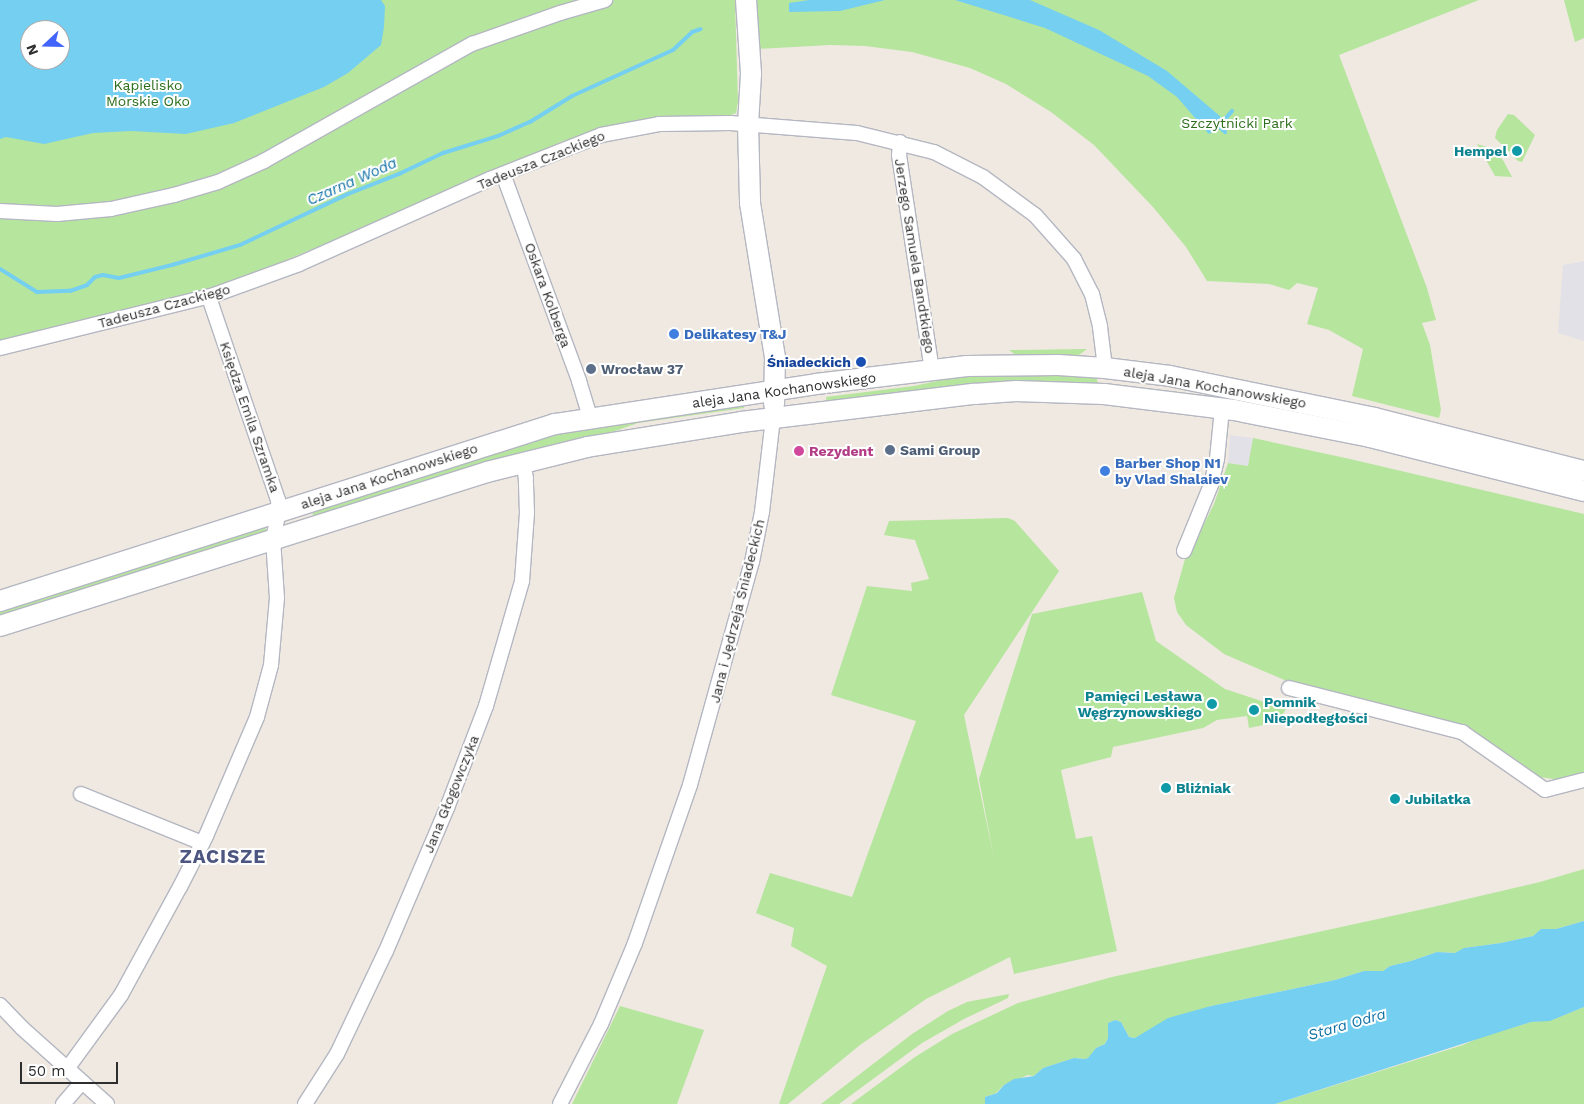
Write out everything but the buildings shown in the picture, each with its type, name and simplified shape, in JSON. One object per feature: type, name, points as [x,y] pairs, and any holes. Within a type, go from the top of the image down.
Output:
[{"type":"main road","name":"Jana i Jędrzeja Śniadeckich","points":[[746,0],[751,74],[748,124],[750,203],[775,358],[776,390],[772,418]]},
{"type":"main road","name":"aleja Jana Kochanowskiego","points":[[0,601],[526,432],[590,417],[932,370],[1012,364],[1105,368],[1170,376],[1365,416],[1584,471]]},
{"type":"main road","points":[[1104,394],[1105,368]]},
{"type":"main road","name":"aleja Jana Kochanowskiego","points":[[0,626],[523,462],[613,442],[772,418],[974,394],[1016,391],[1104,394],[1222,409],[1370,437],[1584,491]]},
{"type":"street","points":[[0,211],[57,214],[111,209],[174,195],[218,182],[264,162],[472,44],[560,13],[605,0]]},
{"type":"street","name":"Tadeusza Czackiego","points":[[0,348],[209,297],[299,264],[573,144],[611,132],[659,124],[748,124],[857,132],[934,152],[975,172],[1020,203],[1048,227],[1074,259],[1092,294],[1100,328],[1105,368]]},
{"type":"street","name":"Jerzego Samuela Bandtkiego","points":[[900,142],[899,155],[932,370]]},
{"type":"street","name":"Oskara Kolberga","points":[[503,174],[579,380],[590,417]]},
{"type":"street","name":"Księdza Emila Szramka","points":[[67,1069],[128,983],[202,843],[257,717],[265,691],[276,621],[276,571],[273,539],[279,511],[278,495],[209,297]]},
{"type":"street","points":[[1184,551],[1211,485],[1217,459],[1222,409]]},
{"type":"street","name":"Jana i Jędrzeja Śniadeckich","points":[[560,1104],[604,1016],[635,943],[690,785],[752,562],[762,512],[772,418]]},
{"type":"street","name":"Jana Głogowczyka","points":[[306,1104],[337,1054],[386,951],[447,808],[486,706],[522,581],[527,513],[526,478],[523,462]]},
{"type":"street","points":[[1289,688],[1462,732],[1545,790],[1584,780]]},
{"type":"street","points":[[81,794],[202,843]]},
{"type":"street","points":[[0,1005],[107,1104]]},
{"type":"street","points":[[63,1104],[82,1082]]},
{"type":"shaded area","points":[[1584,261],[1584,341],[1558,333],[1563,265]]},
{"type":"shaded area","points":[[1230,435],[1253,438],[1248,466],[1228,463]]},
{"type":"green space","points":[[0,0],[735,0],[738,102],[736,113],[728,116],[677,116],[644,120],[563,141],[453,190],[239,280],[201,292],[0,342]]},
{"type":"green space","name":"Szczytnicki Park","points":[[754,0],[1479,0],[1339,55],[1427,288],[1436,320],[1422,323],[1430,345],[1441,410],[1439,418],[1352,396],[1363,349],[1329,330],[1307,324],[1318,288],[1297,283],[1289,290],[1269,284],[1207,281],[1186,247],[1153,207],[1094,145],[1051,112],[1006,84],[970,68],[912,52],[865,46],[830,45],[757,49]]},
{"type":"green space","points":[[1564,0],[1584,0],[1584,38],[1575,42]]},
{"type":"green space","points":[[1508,114],[1514,115],[1535,135],[1522,162],[1518,161],[1495,138],[1497,130]]},
{"type":"green space","points":[[1477,144],[1487,147],[1503,160],[1512,177],[1495,176]]},
{"type":"green space","points":[[1087,349],[1076,357],[1017,356],[1009,350]]},
{"type":"green space","points":[[1057,373],[1096,377],[1098,383],[827,404],[826,397],[914,386],[964,375]]},
{"type":"green space","points":[[743,403],[744,408],[638,423],[598,437],[314,518],[311,509],[569,429]]},
{"type":"green space","points":[[1253,438],[1584,514],[1584,772],[1561,780],[1539,777],[1472,731],[1458,724],[1289,682],[1224,654],[1186,625],[1177,612],[1174,598],[1187,552],[1198,536],[1214,504],[1228,463],[1248,466]]},
{"type":"green space","points":[[1008,518],[1015,521],[1059,571],[964,715],[994,858],[979,779],[1032,614],[1142,592],[1156,641],[1225,689],[1286,709],[1278,722],[1249,728],[1247,716],[1217,720],[1203,728],[1113,747],[1111,757],[1061,770],[1076,839],[1092,836],[1117,951],[1014,974],[1010,957],[926,999],[860,1045],[788,1104],[779,1104],[827,966],[791,946],[794,928],[756,913],[770,873],[852,897],[916,721],[831,695],[867,586],[912,591],[911,583],[929,579],[915,540],[884,535],[889,521]]},
{"type":"green space","points":[[263,525],[266,532],[0,619],[0,609]]},
{"type":"green space","points":[[1584,869],[1584,921],[1556,929],[1541,929],[1533,936],[1465,948],[1455,953],[1437,952],[1390,966],[1383,971],[1364,971],[1335,980],[1211,1006],[1135,1038],[1129,1037],[1121,1022],[1115,1020],[1108,1023],[1108,1038],[1105,1044],[1096,1048],[1089,1058],[1074,1058],[1043,1068],[1034,1076],[1028,1075],[1004,1085],[996,1093],[985,1097],[985,1104],[851,1104],[915,1057],[952,1034],[1018,1003],[1112,977],[1433,907],[1540,882]]},
{"type":"green space","points":[[1009,994],[1008,998],[964,1019],[922,1043],[839,1104],[821,1104],[912,1034],[948,1011],[967,1002]]},
{"type":"green space","points":[[620,1006],[704,1030],[677,1104],[572,1104]]},
{"type":"green space","points":[[1584,1007],[1584,1104],[1275,1104],[1463,1045],[1481,1037],[1531,1022],[1552,1020]]},
{"type":"water","name":"Kąpielisko Morskie Oko","points":[[0,0],[381,0],[385,6],[381,45],[348,73],[324,87],[234,123],[186,134],[131,131],[93,133],[44,144],[6,137],[0,139]]},
{"type":"water","points":[[809,0],[885,0],[840,11],[789,12],[789,3]]},
{"type":"water","points":[[955,0],[1030,0],[1099,30],[1167,71],[1221,117],[1221,120],[1210,134],[1177,97],[1148,76],[1045,28]]},
{"type":"water","name":"Stara Odra","points":[[1584,921],[1584,1007],[1550,1021],[1531,1022],[1275,1104],[985,1104],[985,1097],[997,1093],[1004,1085],[1014,1079],[1034,1076],[1043,1068],[1074,1058],[1088,1058],[1096,1048],[1105,1044],[1108,1038],[1108,1023],[1115,1020],[1121,1022],[1129,1037],[1135,1038],[1168,1018],[1211,1006],[1335,980],[1364,971],[1383,971],[1390,966],[1437,952],[1455,953],[1464,948],[1533,936],[1541,929],[1556,929]]},
{"type":"waterway","name":"Czarna Woda","points":[[0,269],[37,292],[70,291],[87,285],[95,277],[103,275],[119,278],[240,245],[348,194],[401,173],[443,153],[498,136],[530,122],[572,96],[673,50],[692,32],[701,29]]},
{"type":"waterway","points":[[1219,126],[1232,111]]},
{"type":"waterway","name":"Czarna Woda","points":[[1214,122],[1225,132]]},
{"type":"place","name":"Hempel","points":[[1517,151]]},
{"type":"place","name":"Delikatesy T&J","points":[[674,334]]},
{"type":"place","name":"Śniadeckich","points":[[861,362]]},
{"type":"place","name":"Wrocław 37","points":[[591,369]]},
{"type":"place","name":"Sami Group","points":[[890,450]]},
{"type":"place","name":"Rezydent","points":[[799,451]]},
{"type":"place","name":"Barber Shop N1 by Vlad Shalaiev","points":[[1105,471]]},
{"type":"place","name":"Pamięci Lesława Węgrzynowskiego","points":[[1212,704]]},
{"type":"place","name":"Pomnik Niepodłegłości","points":[[1254,710]]},
{"type":"place","name":"Bliźniak","points":[[1166,788]]},
{"type":"place","name":"Jubilatka","points":[[1395,799]]},
{"type":"district","name":"ZACISZE","points":[[223,857]]}]
